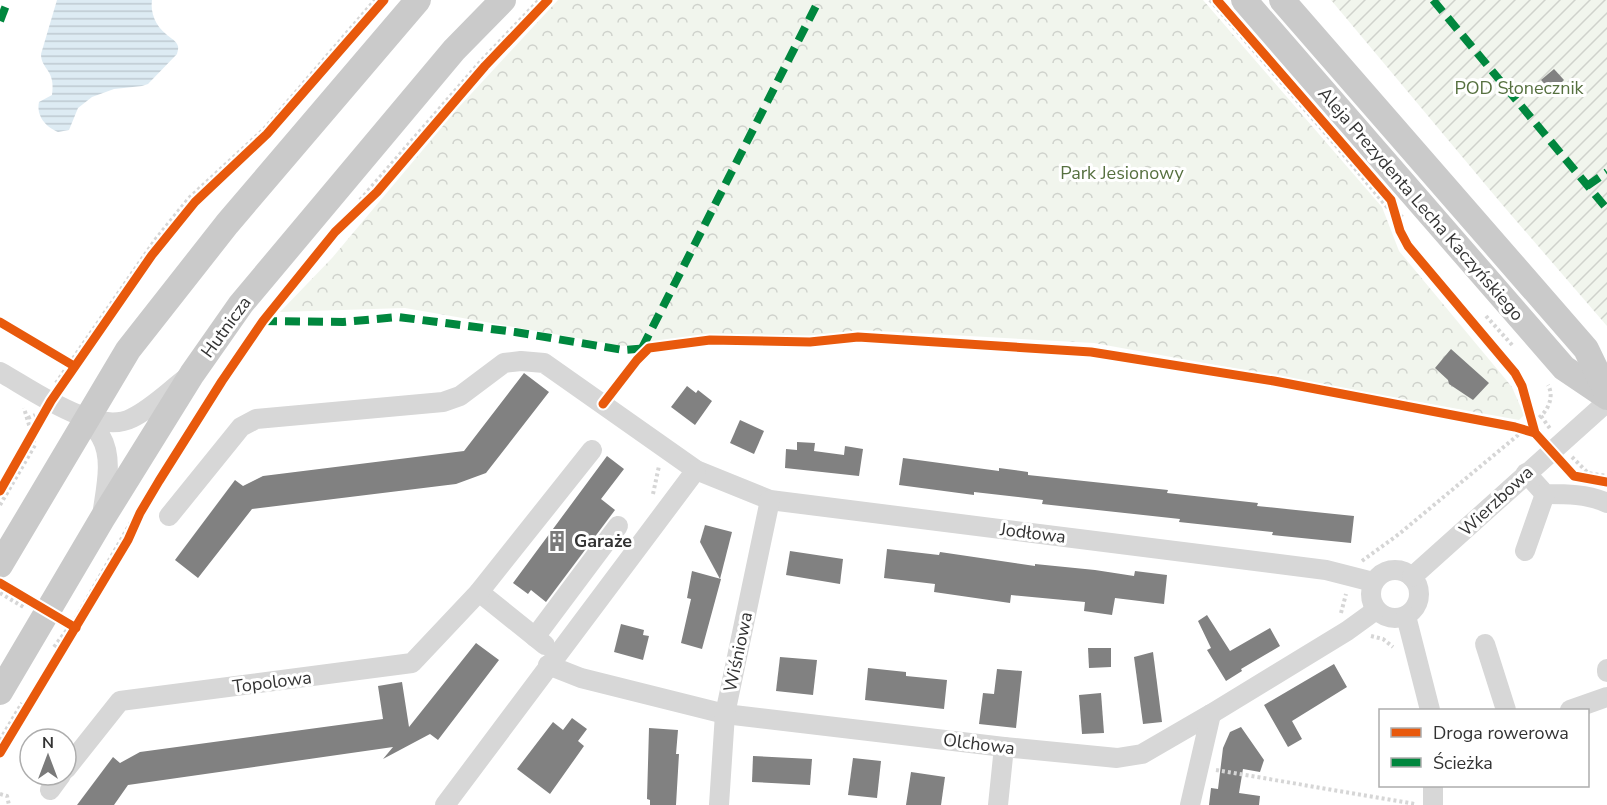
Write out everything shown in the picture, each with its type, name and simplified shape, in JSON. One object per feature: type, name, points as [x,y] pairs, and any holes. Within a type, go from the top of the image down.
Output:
[{"type":"main road","points":[[0,565],[86,418],[129,350],[227,224],[418,0]]},
{"type":"main road","name":"Hutnicza","points":[[0,692],[102,519],[192,374],[241,304],[454,50],[503,0]]},
{"type":"main road","name":"Aleja Prezydenta Lecha Kaczyńskiego","points":[[1245,0],[1564,368],[1607,395]]},
{"type":"main road","name":"Aleja Prezydenta Lecha Kaczyńskiego","points":[[1282,0],[1586,350],[1607,395]]},
{"type":"street","name":"Jodłowa","points":[[169,516],[241,427],[256,419],[443,402],[460,396],[504,363],[521,360],[544,363],[696,470],[770,500],[1326,570],[1373,582]]},
{"type":"street","points":[[0,372],[86,418],[113,422],[132,418],[192,374]]},
{"type":"street","name":"Wierzbowa","points":[[1412,577],[1607,402]]},
{"type":"street","points":[[86,418],[102,438],[106,451],[107,478],[102,519]]},
{"type":"street","name":"Topolowa","points":[[78,754],[120,701],[412,663],[479,592],[592,450]]},
{"type":"street","points":[[445,805],[696,470]]},
{"type":"street","points":[[1526,473],[1545,494],[1597,498],[1607,503]]},
{"type":"street","points":[[1525,551],[1545,494]]},
{"type":"street","name":"Wiśniowa","points":[[719,805],[725,714],[770,500]]},
{"type":"street","points":[[535,637],[618,526]]},
{"type":"street","points":[[1391,570],[1403,571],[1412,577],[1419,593],[1418,602],[1413,610],[1406,616],[1390,618],[1376,610],[1371,602],[1370,591],[1373,582],[1381,574],[1391,570]]},
{"type":"street","points":[[479,592],[535,637],[552,660]]},
{"type":"street","name":"Olchowa","points":[[552,660],[581,678],[725,714],[1117,758],[1142,753],[1211,714],[1347,631],[1376,610]]},
{"type":"street","points":[[1406,616],[1429,709]]},
{"type":"street","points":[[1485,644],[1505,709]]},
{"type":"street","points":[[1575,709],[1607,697]]},
{"type":"street","points":[[1190,805],[1211,714]]},
{"type":"street","points":[[998,805],[1004,747]]},
{"type":"street","points":[[1433,805],[1434,787]]},
{"type":"path","points":[[0,491],[72,364],[154,240],[206,182],[264,129],[375,0]]},
{"type":"path","points":[[72,364],[152,255],[195,202],[267,134],[384,0]]},
{"type":"path","points":[[360,204],[480,62],[539,0]]},
{"type":"path","points":[[360,204],[377,192],[485,66],[548,0]]},
{"type":"path","points":[[1210,0],[1387,207],[1400,217]]},
{"type":"path","points":[[1217,0],[1391,200],[1400,217],[1400,231]]},
{"type":"path","points":[[1481,309],[1518,352]]},
{"type":"path","points":[[59,356],[72,364]]},
{"type":"path","points":[[1541,416],[1548,409],[1551,398],[1551,390],[1547,383]]},
{"type":"path","points":[[0,504],[35,445],[25,409],[17,404]]},
{"type":"path","points":[[1515,427],[1535,433],[1530,412]]},
{"type":"path","points":[[52,658],[129,540],[140,513],[165,471]]},
{"type":"path","points":[[1574,476],[1607,482]]},
{"type":"path","points":[[73,626],[155,479]]},
{"type":"path","points":[[0,583],[73,626]]},
{"type":"path","points":[[0,740],[29,698]]},
{"type":"path","points":[[0,753],[29,698]]},
{"type":"path","points":[[1197,767],[1419,805]]},
{"type":"path","points":[[0,794],[7,796],[9,805]]},
{"type":"green space","name":"Park Jesionowy","points":[[558,0],[1203,0],[1382,207],[1399,251],[1512,387],[1524,415],[1519,420],[1094,343],[860,330],[810,336],[710,335],[623,346],[405,308],[280,312],[332,258],[458,108]]},
{"type":"green space","name":"POD Słonecznik","points":[[1331,0],[1607,0],[1607,326],[1500,202]]},
{"type":"shaded area","points":[[57,0],[152,0],[152,10],[157,23],[178,47],[177,54],[148,84],[114,89],[92,97],[78,108],[69,130],[58,132],[43,120],[38,107],[39,102],[52,95],[52,80],[41,54]]},
{"type":"building","points":[[1554,69],[1564,80],[1552,92],[1541,80]]},
{"type":"building","points":[[1451,349],[1489,383],[1473,400],[1449,384],[1448,380],[1435,368]]},
{"type":"building","points":[[524,373],[549,392],[486,473],[456,484],[252,509],[198,578],[175,560],[235,480],[243,486],[263,476],[464,451]]},
{"type":"building","points":[[687,386],[696,393],[698,390],[712,401],[695,425],[671,407]]},
{"type":"building","points":[[740,420],[764,431],[754,454],[730,443]]},
{"type":"building","points":[[797,442],[815,443],[814,451],[844,455],[845,446],[863,449],[859,476],[785,468],[786,449],[797,450]]},
{"type":"building","points":[[607,456],[624,469],[601,499],[615,510],[546,602],[531,590],[528,594],[513,583]]},
{"type":"building","points":[[903,458],[999,471],[999,468],[1028,472],[1028,475],[1168,490],[1167,493],[1258,503],[1257,506],[1354,516],[1351,543],[1179,522],[1180,519],[1042,504],[1043,500],[974,492],[974,495],[899,485]]},
{"type":"building","points":[[705,525],[732,532],[720,579],[700,542]]},
{"type":"building","points":[[887,549],[939,555],[940,552],[1035,566],[1035,564],[1095,570],[1134,576],[1135,571],[1167,575],[1164,604],[1115,598],[1112,615],[1084,611],[1085,602],[1011,595],[1010,603],[934,592],[935,584],[884,578]]},
{"type":"building","points":[[790,551],[843,559],[840,584],[786,575]]},
{"type":"building","points":[[692,571],[721,579],[702,649],[681,643],[691,599],[687,598]]},
{"type":"building","points":[[1207,615],[1230,651],[1270,628],[1280,646],[1241,669],[1242,671],[1226,681],[1207,650],[1211,648],[1198,621]]},
{"type":"building","points":[[621,624],[644,630],[643,635],[649,636],[643,660],[614,652]]},
{"type":"building","points":[[476,643],[499,660],[438,740],[430,734],[383,759],[393,747],[128,785],[114,805],[77,805],[113,757],[120,763],[140,752],[383,719],[378,686],[402,682],[409,727]]},
{"type":"building","points":[[1088,648],[1111,648],[1111,667],[1089,668]]},
{"type":"building","points":[[1153,652],[1162,722],[1143,724],[1134,657]]},
{"type":"building","points":[[780,657],[817,660],[813,695],[776,691]]},
{"type":"building","points":[[1334,664],[1347,687],[1292,721],[1302,739],[1288,747],[1264,705]]},
{"type":"building","points":[[868,668],[906,672],[906,676],[947,680],[944,709],[865,700]]},
{"type":"building","points":[[997,669],[1022,671],[1016,728],[979,724],[983,693],[994,694]]},
{"type":"building","points":[[1101,693],[1104,733],[1082,734],[1079,695]]},
{"type":"building","points":[[572,718],[587,729],[578,741],[584,746],[550,794],[517,769],[553,722],[563,730]]},
{"type":"building","points":[[1241,727],[1264,760],[1260,772],[1243,769],[1239,793],[1260,796],[1259,805],[1209,805],[1211,788],[1218,789],[1223,748],[1230,732]]},
{"type":"building","points":[[649,728],[678,730],[676,805],[650,805],[650,800],[647,799]]},
{"type":"building","points":[[753,756],[812,759],[810,785],[752,782]]},
{"type":"building","points":[[853,758],[881,761],[877,798],[848,795]]},
{"type":"building","points":[[911,772],[945,777],[941,805],[906,805]]},
{"type":"marked path","points":[[0,21],[8,0]]},
{"type":"marked path","points":[[642,348],[819,0]]},
{"type":"marked path","points":[[1433,0],[1607,209]]},
{"type":"marked path","points":[[1587,186],[1607,172]]},
{"type":"marked path","points":[[262,321],[343,322],[398,317],[515,332],[623,350],[649,348]]},
{"type":"cycle path","points":[[0,491],[51,401],[152,255],[195,202],[267,134],[384,0]]},
{"type":"cycle path","points":[[0,753],[128,540],[140,513],[159,481],[263,321],[335,232],[377,192],[485,66],[548,0]]},
{"type":"cycle path","points":[[1217,0],[1391,200],[1400,231],[1408,246],[1515,373],[1522,386],[1535,433],[1574,476],[1607,482]]},
{"type":"cycle path","points":[[0,322],[74,366]]},
{"type":"cycle path","points":[[603,404],[649,348],[710,340],[810,342],[858,337],[1091,352],[1274,381],[1515,427],[1535,433]]},
{"type":"cycle path","points":[[0,583],[76,628]]},
{"type":"place","name":"Garaże","points":[[557,541]]}]
